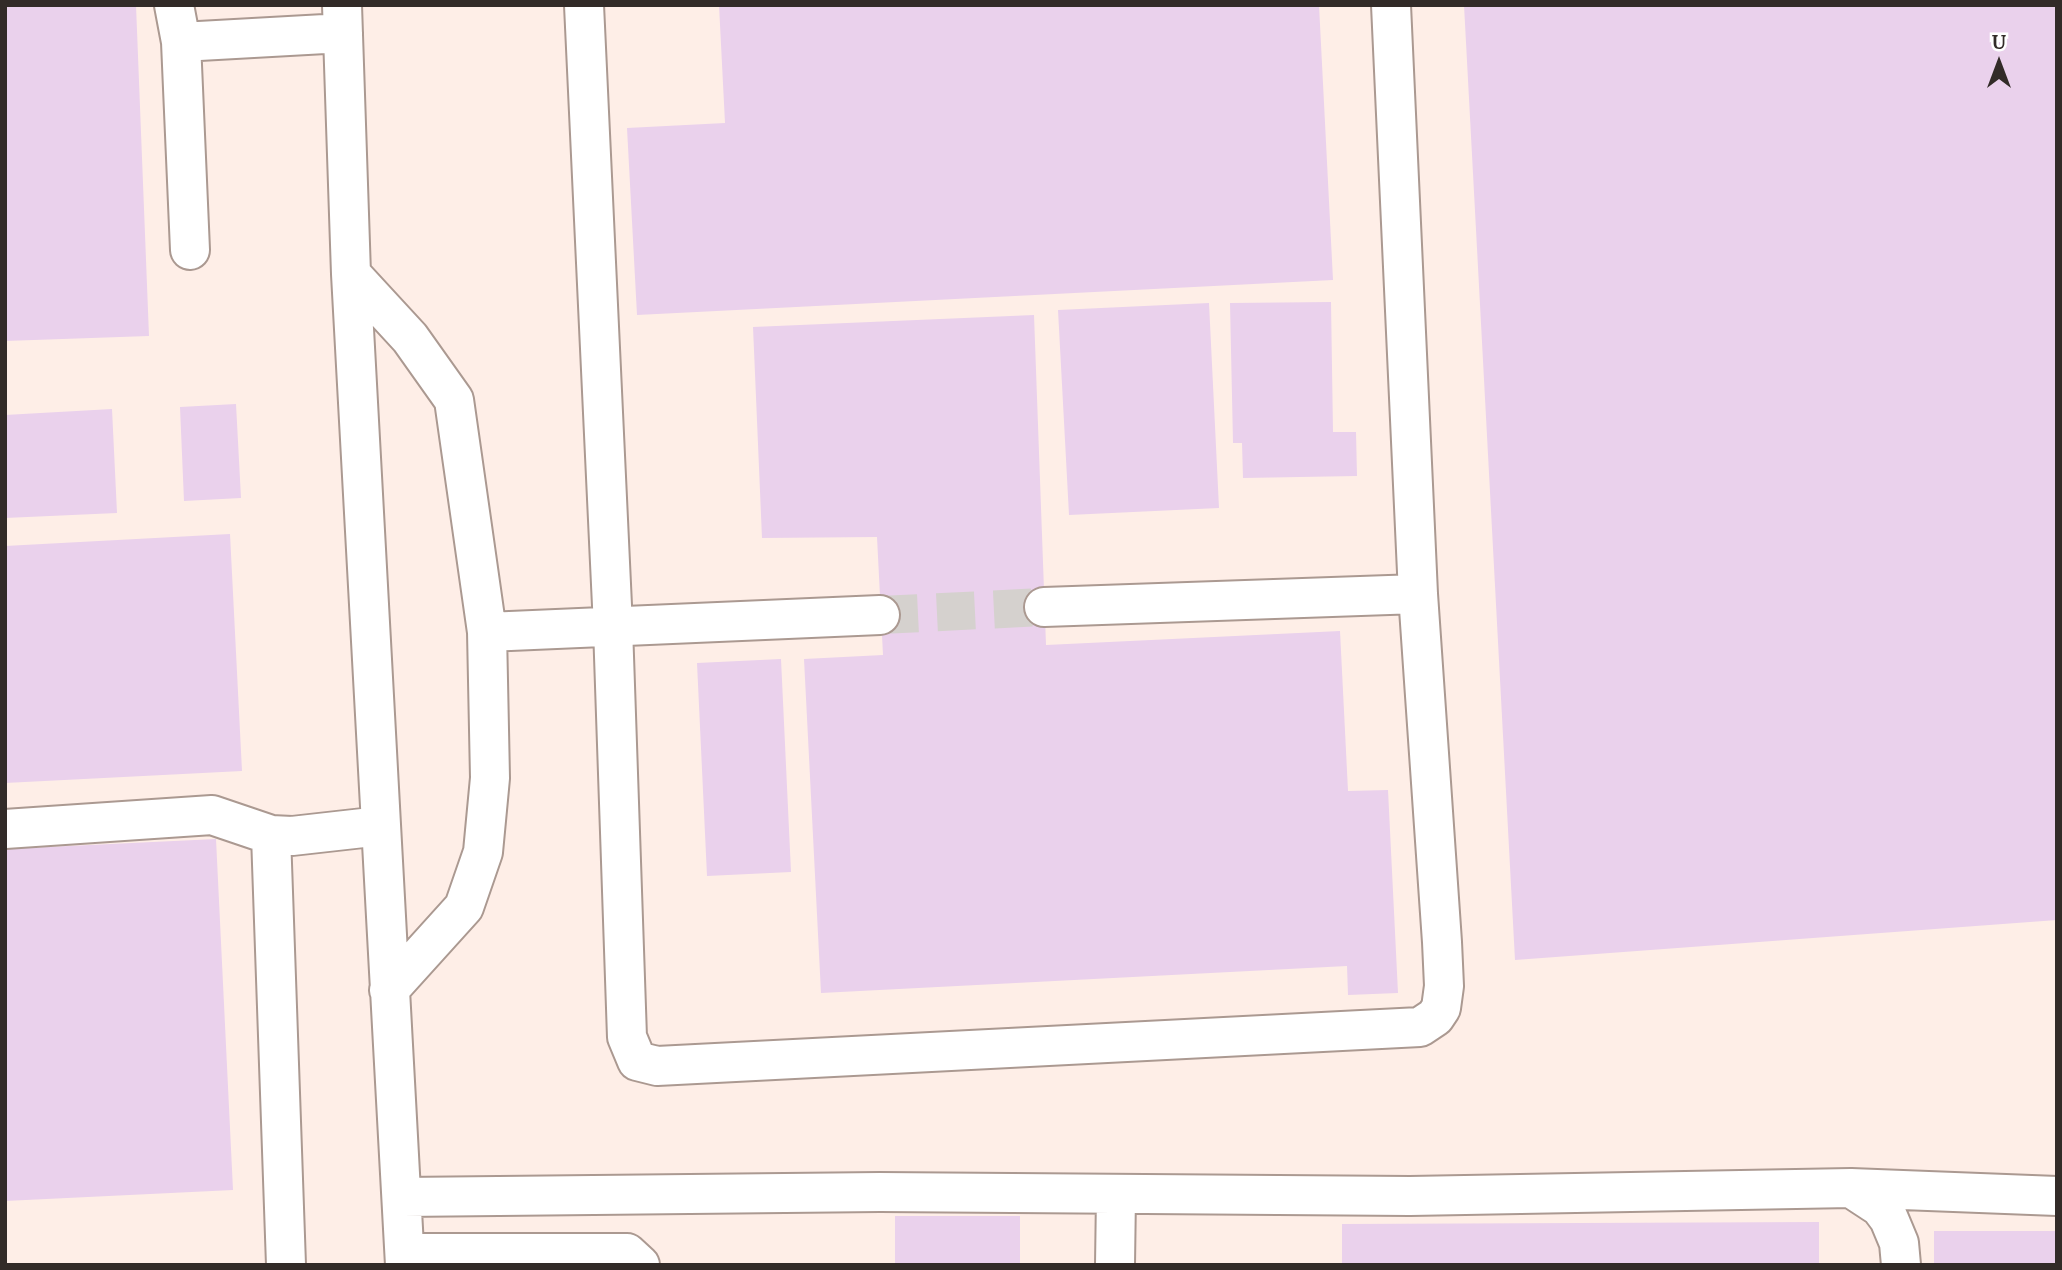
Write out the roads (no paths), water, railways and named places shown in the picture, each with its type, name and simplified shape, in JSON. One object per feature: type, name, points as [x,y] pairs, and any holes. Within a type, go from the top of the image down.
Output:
[{"type":"street","points":[[174,5],[181,42],[190,250]]},
{"type":"street","points":[[584,5],[627,1037],[637,1061],[657,1066],[1420,1027],[1441,1008],[1444,986],[1419,594],[1391,5]]},
{"type":"street","points":[[181,42],[342,19],[351,274],[405,1259],[627,1253],[640,1265]]},
{"type":"street","points":[[351,274],[410,338],[454,400],[487,632],[490,778],[483,852],[464,907],[390,990]]},
{"type":"street","points":[[1045,607],[1419,594]]},
{"type":"street","points":[[487,632],[880,615]]},
{"type":"street","points":[[5,829],[212,816],[271,835],[292,836],[381,826]]},
{"type":"street","points":[[271,835],[286,1265]]},
{"type":"street","points":[[403,1197],[880,1192],[1410,1196],[1851,1188],[2057,1196]]},
{"type":"street","points":[[1851,1188],[1880,1207],[1889,1219],[1899,1243],[1901,1265]]},
{"type":"street","points":[[1115,1265],[1116,1195]]},
{"type":"tunnel","points":[[880,615],[1044,607]]}]
